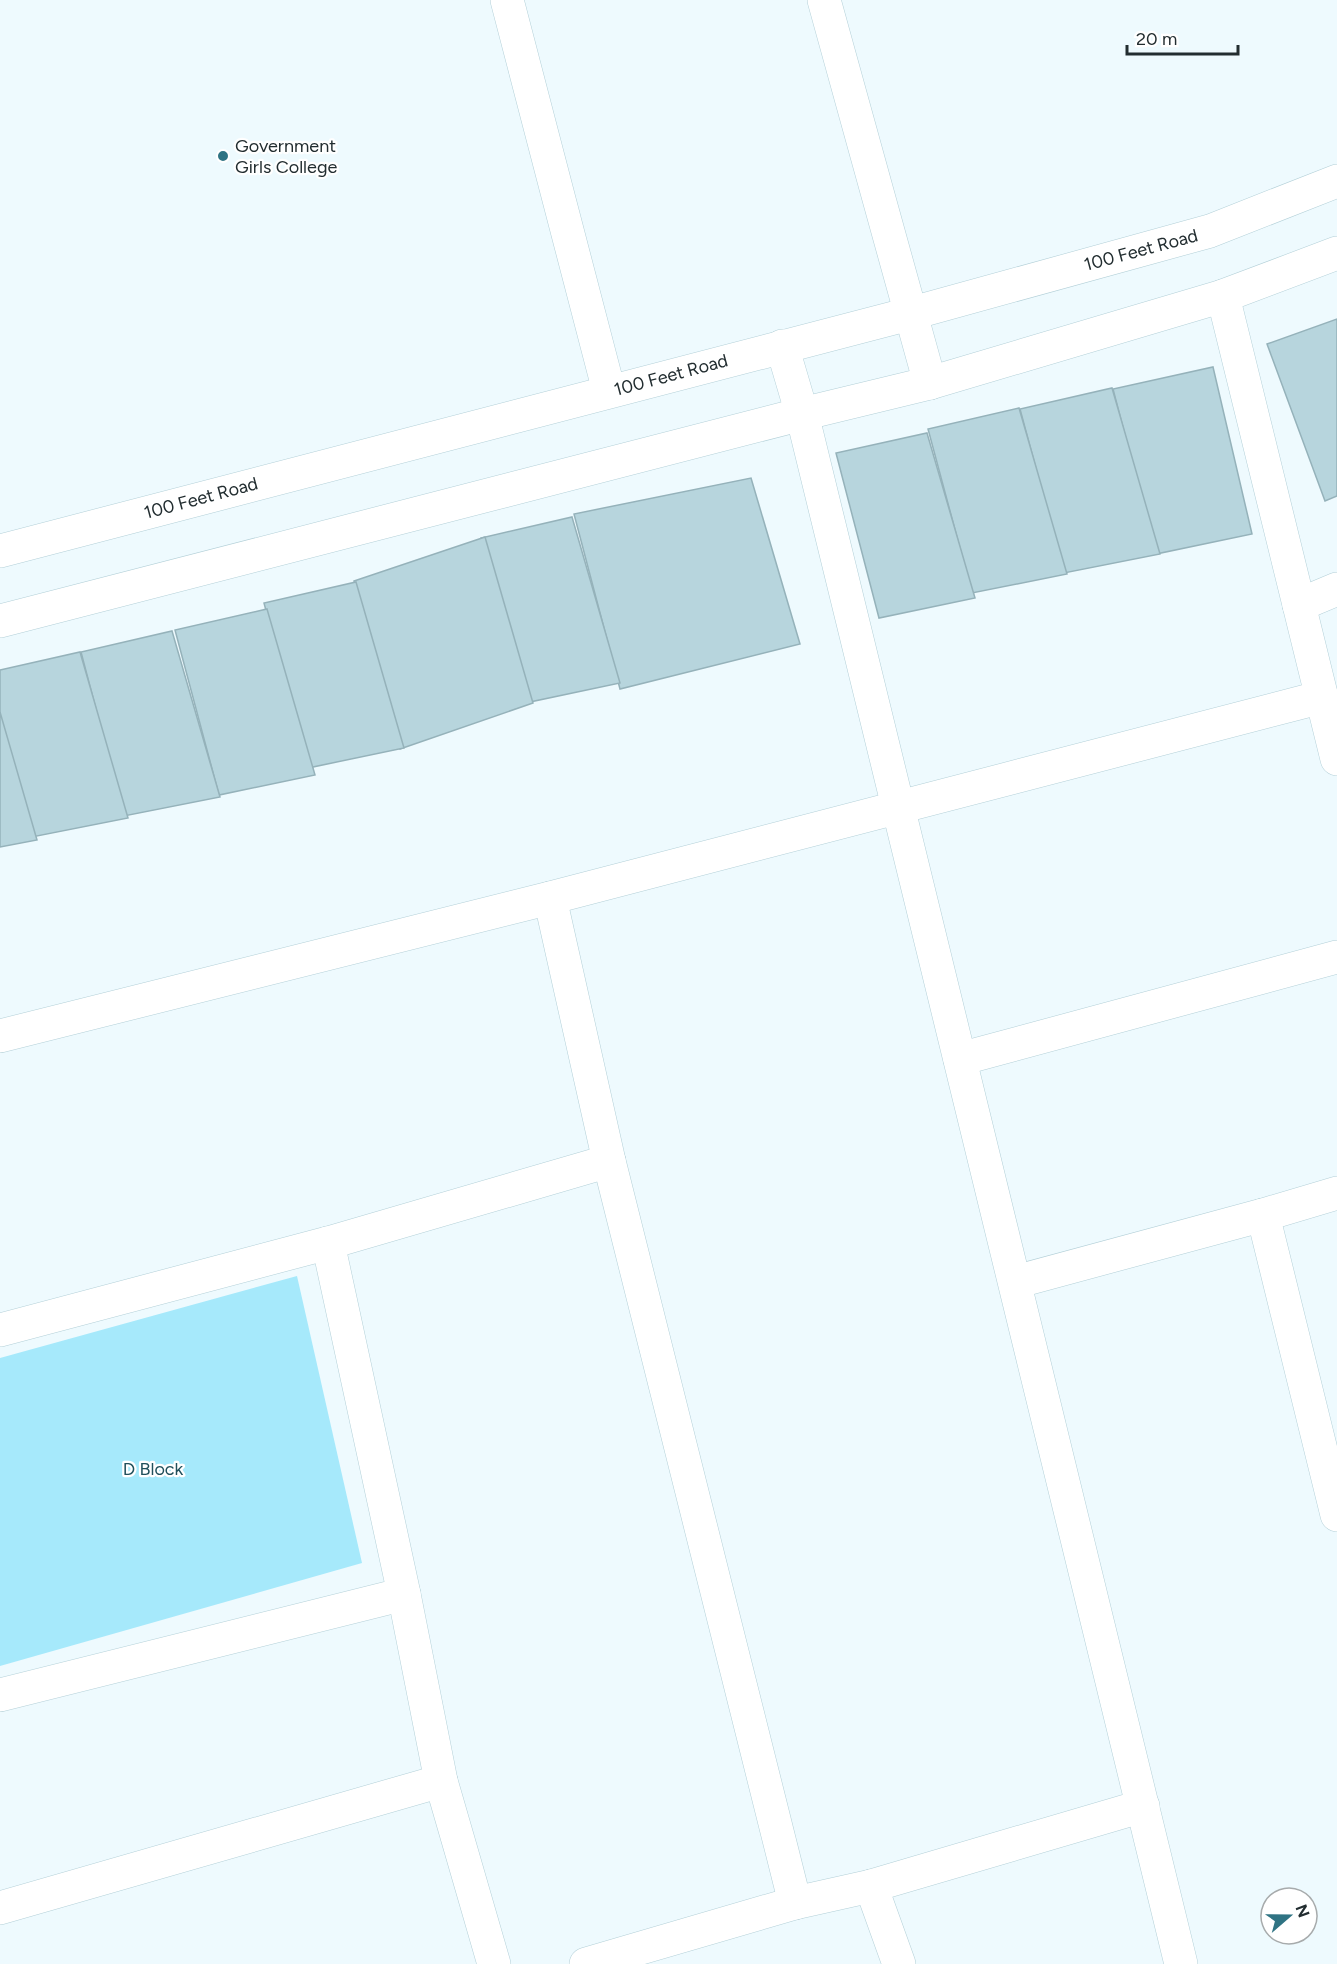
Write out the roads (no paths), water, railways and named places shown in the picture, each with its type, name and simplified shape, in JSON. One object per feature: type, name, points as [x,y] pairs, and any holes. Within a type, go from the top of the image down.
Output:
[{"type":"street","points":[[507,0],[609,391]]},
{"type":"street","points":[[824,0],[909,314],[930,383]]},
{"type":"street","name":"100 Feet Road","points":[[0,550],[909,314],[1210,231],[1337,181]]},
{"type":"street","points":[[0,621],[930,383],[1223,296],[1337,253]]},
{"type":"street","points":[[1223,296],[1337,759]]},
{"type":"street","points":[[782,346],[802,414],[1181,1964]]},
{"type":"street","points":[[1299,605],[1337,589]]},
{"type":"street","points":[[0,1036],[550,898],[1322,697]]},
{"type":"street","points":[[550,898],[609,1161],[795,1903]]},
{"type":"street","points":[[960,1059],[1337,957]]},
{"type":"street","points":[[0,1330],[328,1243],[609,1161]]},
{"type":"street","points":[[1015,1282],[1337,1193]]},
{"type":"street","points":[[1263,1215],[1337,1515]]},
{"type":"street","points":[[328,1243],[404,1594],[441,1781],[494,1964]]},
{"type":"street","points":[[0,1695],[404,1594]]},
{"type":"street","points":[[0,1908],[441,1781]]},
{"type":"street","points":[[586,1964],[795,1903],[871,1886],[1143,1806]]},
{"type":"street","points":[[871,1886],[899,1964]]},
{"type":"place","name":"Government Girls College","points":[[223,156]]},
{"type":"park label","name":"D Block","points":[[153,1469]]}]
